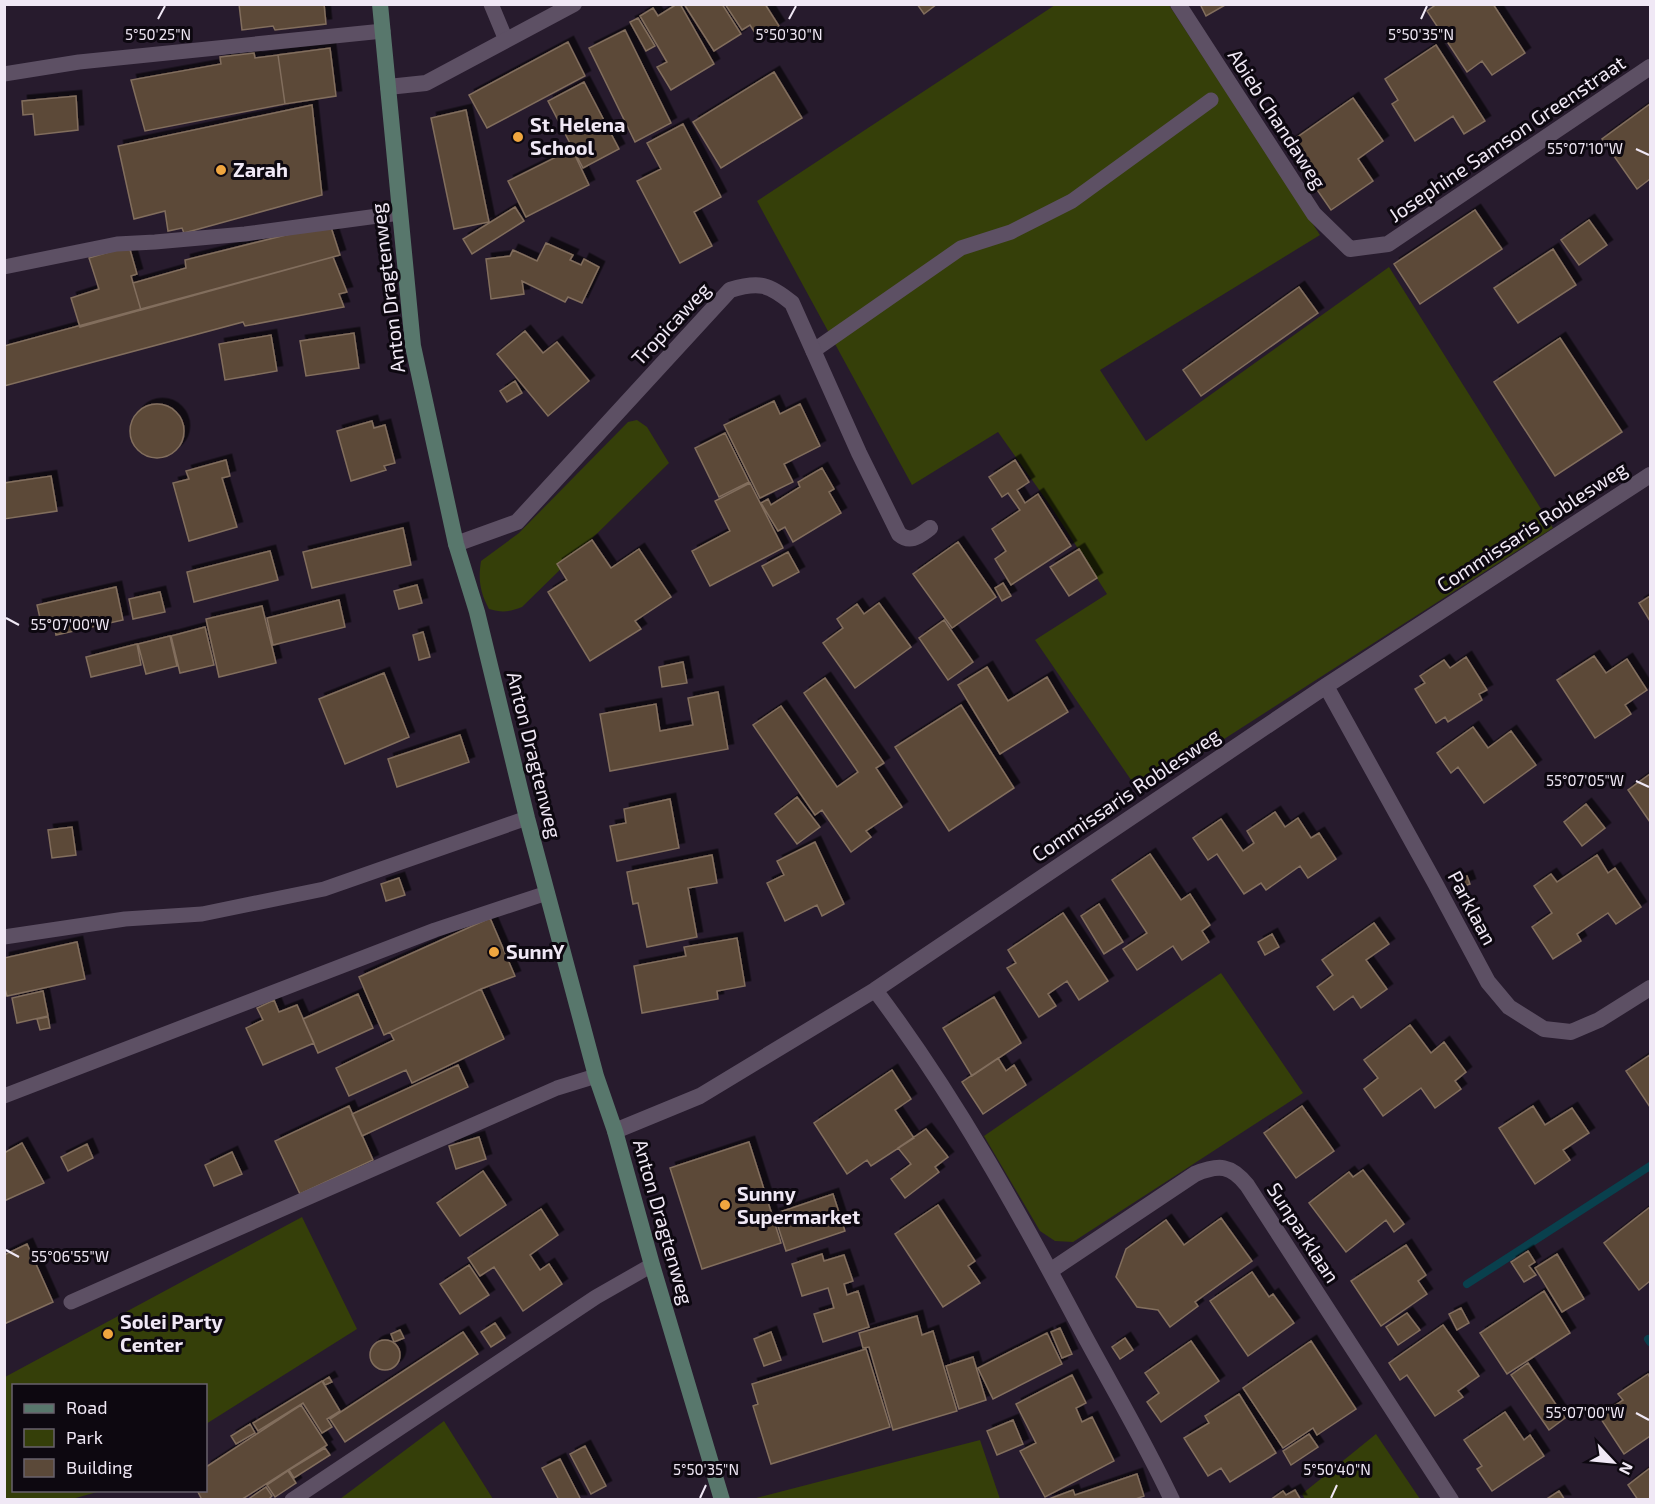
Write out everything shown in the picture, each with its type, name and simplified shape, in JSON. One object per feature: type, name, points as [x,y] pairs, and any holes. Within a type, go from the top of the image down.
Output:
[{"type":"main road","name":"Anton Dragtenweg","points":[[380,4],[413,346],[456,544],[477,612],[547,894],[596,1076],[615,1131],[722,1500]]},
{"type":"street","points":[[388,87],[426,83],[574,4]]},
{"type":"street","name":"Abieb Chandaweg","points":[[1178,4],[1314,214],[1350,249]]},
{"type":"street","name":"Josephine Samson Greenstraat","points":[[1350,249],[1388,244],[1650,67]]},
{"type":"street","name":"Tropicaweg","points":[[456,544],[517,522],[730,290],[752,284],[774,289],[792,303],[859,453],[899,534],[909,539],[915,538],[930,528]]},
{"type":"street","name":"Commissaris Roblesweg","points":[[615,1131],[700,1096],[875,990],[1326,686],[1650,475]]},
{"type":"street","name":"Parklaan","points":[[1326,686],[1488,982],[1509,1006],[1544,1029],[1571,1032],[1599,1020],[1650,988]]},
{"type":"street","points":[[875,990],[974,1136],[1050,1271],[1172,1500]]},
{"type":"street","name":"Sunparklaan","points":[[1050,1271],[1195,1174],[1222,1167],[1237,1173],[1254,1195],[1451,1500]]},
{"type":"lane","points":[[491,4],[506,40]]},
{"type":"lane","points":[[4,74],[79,62],[383,31]]},
{"type":"lane","points":[[813,351],[961,248],[1011,232],[1072,201],[1211,100]]},
{"type":"lane","points":[[4,267],[117,244],[245,234],[400,213]]},
{"type":"lane","points":[[4,937],[125,919],[202,914],[324,889],[528,818]]},
{"type":"lane","points":[[4,1096],[435,930],[547,894]]},
{"type":"lane","points":[[71,1302],[557,1088],[596,1076]]},
{"type":"lane","points":[[292,1500],[596,1297],[652,1265]]},
{"type":"green space","points":[[1055,5],[1169,5],[1320,235],[1100,370],[1146,441],[1389,267],[1553,528],[1140,793],[1035,640],[1107,594],[1052,508],[998,432],[912,485],[757,201]]},
{"type":"green space","points":[[637,420],[647,427],[669,463],[522,607],[506,611],[489,609],[480,586],[481,561],[519,533],[628,422]]},
{"type":"green space","points":[[1221,973],[1303,1093],[1073,1242],[1055,1241],[1040,1231],[984,1136]]},
{"type":"green space","points":[[302,1217],[357,1329],[207,1423],[207,1384],[12,1384],[12,1492],[97,1492],[72,1499],[5,1499],[5,1377]]},
{"type":"green space","points":[[444,1421],[493,1499],[340,1499]]},
{"type":"green space","points":[[1376,1434],[1420,1499],[1305,1499],[1302,1494]]},
{"type":"green space","points":[[980,1440],[1000,1499],[752,1499]]},
{"type":"building","points":[[239,4],[324,4],[326,24],[275,30],[273,26],[242,30]]},
{"type":"building","points":[[680,4],[714,64],[671,90],[657,67],[667,62],[640,16],[653,8],[658,16]]},
{"type":"building","points":[[684,4],[722,4],[741,34],[714,51]]},
{"type":"building","points":[[725,4],[765,4],[779,26],[759,39],[750,25],[742,30]]},
{"type":"building","points":[[917,4],[937,4],[924,14]]},
{"type":"building","points":[[1200,4],[1227,4],[1206,16]]},
{"type":"building","points":[[1437,4],[1493,4],[1525,53],[1492,75],[1482,61],[1467,72],[1427,11]]},
{"type":"building","points":[[638,18],[655,46],[646,51],[630,22]]},
{"type":"building","points":[[625,30],[671,123],[635,142],[589,48]]},
{"type":"building","points":[[568,42],[585,76],[487,128],[469,95]]},
{"type":"building","points":[[1436,45],[1485,121],[1464,134],[1453,116],[1415,141],[1392,104],[1398,100],[1385,79]]},
{"type":"building","points":[[330,48],[336,96],[285,104],[278,55]]},
{"type":"building","points":[[254,53],[255,58],[278,55],[285,104],[145,131],[131,80],[221,64],[220,57]]},
{"type":"building","points":[[774,72],[802,118],[721,168],[693,122]]},
{"type":"building","points":[[584,82],[619,149],[583,168],[548,101]]},
{"type":"building","points":[[76,96],[78,130],[35,135],[33,114],[23,115],[22,101]]},
{"type":"building","points":[[1353,98],[1383,141],[1358,159],[1373,181],[1331,210],[1286,145]]},
{"type":"building","points":[[1650,104],[1650,179],[1637,189],[1602,139]]},
{"type":"building","name":"Zarah","points":[[312,105],[322,195],[184,233],[182,228],[168,231],[165,211],[134,219],[118,146]]},
{"type":"building","points":[[466,110],[489,222],[454,229],[431,118]]},
{"type":"building","points":[[683,124],[721,197],[694,212],[712,246],[680,263],[637,181],[661,169],[647,143]]},
{"type":"building","points":[[572,149],[589,185],[526,217],[508,181]]},
{"type":"building","points":[[515,207],[524,221],[472,254],[463,239]]},
{"type":"building","points":[[1475,210],[1502,249],[1420,304],[1394,264]]},
{"type":"building","points":[[1589,220],[1607,245],[1579,265],[1561,240]]},
{"type":"building","points":[[330,224],[340,255],[141,310],[133,283],[186,268],[185,260]]},
{"type":"building","points":[[546,243],[573,255],[570,260],[581,265],[584,259],[599,267],[582,303],[568,297],[565,302],[522,281],[524,294],[491,299],[486,259],[510,256],[513,250],[537,261]]},
{"type":"building","points":[[129,246],[137,274],[131,276],[141,310],[80,327],[71,298],[99,289],[89,258]]},
{"type":"building","points":[[1553,249],[1576,285],[1518,323],[1494,288]]},
{"type":"building","points":[[333,257],[347,292],[339,294],[344,307],[245,326],[243,322],[4,386],[4,346]]},
{"type":"building","points":[[1299,287],[1318,313],[1201,396],[1183,370]]},
{"type":"building","points":[[525,331],[543,353],[557,342],[589,381],[548,416],[497,354]]},
{"type":"building","points":[[354,333],[359,368],[306,376],[300,341]]},
{"type":"building","points":[[271,335],[277,371],[225,380],[219,344]]},
{"type":"building","points":[[1560,338],[1622,432],[1555,476],[1494,382]]},
{"type":"building","points":[[515,381],[522,393],[507,402],[500,391]]},
{"type":"building","points":[[774,401],[780,414],[800,404],[820,446],[784,464],[793,482],[760,498],[724,425]]},
{"type":"building","points":[[152,404],[162,404],[172,408],[180,416],[184,431],[180,446],[172,454],[162,458],[152,458],[142,454],[134,446],[130,436],[130,426],[134,416],[142,408]]},
{"type":"building","points":[[372,421],[374,428],[385,425],[395,463],[384,466],[386,470],[351,481],[337,431]]},
{"type":"building","points":[[725,433],[749,482],[719,497],[695,448]]},
{"type":"building","points":[[226,460],[230,476],[222,478],[237,527],[189,541],[173,483],[189,479],[186,471]]},
{"type":"building","points":[[1015,460],[1029,482],[1017,490],[1025,503],[1038,494],[1071,546],[1011,585],[995,559],[1006,551],[992,529],[1020,510],[1008,493],[1002,497],[989,477]]},
{"type":"building","points":[[822,468],[834,489],[829,492],[841,513],[793,542],[785,527],[778,531],[761,503],[768,499],[771,505],[800,487],[798,482]]},
{"type":"building","points":[[51,476],[57,511],[4,519],[4,483]]},
{"type":"building","points":[[750,483],[783,548],[710,586],[692,551],[730,531],[715,501]]},
{"type":"building","points":[[403,528],[411,565],[312,588],[303,552]]},
{"type":"building","points":[[592,540],[611,568],[639,549],[671,597],[635,621],[641,629],[590,661],[548,592],[567,580],[557,564]]},
{"type":"building","points":[[958,542],[996,597],[952,628],[913,574]]},
{"type":"building","points":[[1079,549],[1097,578],[1069,596],[1050,567]]},
{"type":"building","points":[[270,551],[278,580],[194,602],[187,572]]},
{"type":"building","points":[[788,552],[799,572],[773,586],[762,566]]},
{"type":"building","points":[[1003,583],[1011,596],[1002,601],[995,588]]},
{"type":"building","points":[[417,585],[422,603],[399,609],[394,591]]},
{"type":"building","points":[[116,587],[123,620],[56,635],[54,624],[42,627],[37,605]]},
{"type":"building","points":[[160,592],[165,612],[133,619],[129,599]]},
{"type":"building","points":[[1650,596],[1650,621],[1639,603]]},
{"type":"building","points":[[339,600],[345,627],[273,645],[267,618]]},
{"type":"building","points":[[879,603],[911,647],[855,688],[823,643],[843,628],[837,619],[857,604],[864,614]]},
{"type":"building","points":[[262,606],[276,663],[219,677],[206,619]]},
{"type":"building","points":[[944,620],[973,662],[948,680],[919,638]]},
{"type":"building","points":[[205,627],[214,665],[180,673],[171,636]]},
{"type":"building","points":[[423,632],[430,657],[419,660],[413,635]]},
{"type":"building","points":[[170,636],[177,666],[146,674],[138,644]]},
{"type":"building","points":[[137,644],[141,665],[91,677],[86,657]]},
{"type":"building","points":[[1594,656],[1606,673],[1627,659],[1647,690],[1625,705],[1631,714],[1595,738],[1557,680]]},
{"type":"building","points":[[1466,657],[1487,690],[1479,694],[1482,700],[1448,722],[1445,717],[1436,723],[1415,689],[1425,683],[1420,676],[1444,660],[1450,668]]},
{"type":"building","points":[[683,662],[687,683],[662,687],[659,667]]},
{"type":"building","points":[[987,667],[1008,701],[1047,677],[1068,712],[1000,754],[958,685]]},
{"type":"building","points":[[384,673],[409,737],[345,764],[319,699]]},
{"type":"building","points":[[825,678],[884,763],[876,768],[902,807],[866,831],[871,837],[851,852],[822,810],[815,815],[753,725],[781,706],[837,787],[858,772],[804,693]]},
{"type":"building","points":[[718,692],[728,749],[610,771],[600,714],[656,704],[660,731],[693,725],[688,698]]},
{"type":"building","points":[[961,705],[1014,788],[949,831],[895,747]]},
{"type":"building","points":[[1473,727],[1488,748],[1511,731],[1536,765],[1484,803],[1458,767],[1451,773],[1437,753]]},
{"type":"building","points":[[460,735],[469,762],[397,787],[388,759]]},
{"type":"building","points":[[1650,774],[1650,822],[1628,790]]},
{"type":"building","points":[[797,797],[820,827],[797,844],[775,814]]},
{"type":"building","points":[[670,799],[679,848],[617,861],[610,826],[626,823],[624,809]]},
{"type":"building","points":[[1586,804],[1605,828],[1582,846],[1564,822]]},
{"type":"building","points":[[1275,812],[1285,827],[1298,818],[1311,838],[1319,833],[1336,859],[1308,878],[1300,866],[1266,890],[1261,883],[1244,894],[1217,854],[1208,860],[1193,838],[1221,819],[1243,851],[1254,843],[1247,831]]},
{"type":"building","points":[[72,827],[76,855],[52,858],[48,830]]},
{"type":"building","points":[[815,842],[844,904],[822,916],[817,905],[785,921],[767,883],[784,875],[777,861]]},
{"type":"building","points":[[1150,854],[1181,900],[1190,894],[1210,925],[1202,931],[1209,942],[1182,960],[1173,946],[1137,970],[1123,949],[1147,933],[1112,880]]},
{"type":"building","points":[[712,855],[717,883],[688,888],[697,937],[647,947],[638,903],[633,904],[627,872]]},
{"type":"building","points":[[1597,855],[1608,873],[1615,868],[1641,907],[1616,924],[1608,913],[1577,934],[1581,941],[1553,959],[1532,927],[1552,913],[1534,886],[1551,874],[1557,882]]},
{"type":"building","points":[[1467,876],[1470,884],[1461,887],[1458,880]]},
{"type":"building","points":[[399,878],[405,895],[386,901],[381,884]]},
{"type":"building","points":[[1099,904],[1123,942],[1104,954],[1081,916]]},
{"type":"building","points":[[1063,913],[1108,981],[1079,1000],[1067,981],[1048,994],[1056,1006],[1039,1017],[1007,968],[1016,963],[1008,950]]},
{"type":"building","points":[[490,918],[515,976],[481,989],[384,1035],[359,977]]},
{"type":"building","points":[[1374,923],[1389,944],[1366,960],[1387,989],[1361,1008],[1353,996],[1334,1010],[1317,987],[1333,975],[1322,960]]},
{"type":"building","points":[[1272,934],[1279,947],[1265,955],[1258,942]]},
{"type":"building","points":[[737,938],[745,986],[717,991],[718,999],[642,1013],[634,966],[686,956],[684,947]]},
{"type":"building","points":[[77,942],[85,979],[7,996],[4,985],[4,958]]},
{"type":"building","points":[[481,989],[504,1039],[412,1083],[406,1070],[349,1096],[336,1068],[394,1040],[390,1032]]},
{"type":"building","points":[[43,991],[48,1016],[17,1023],[12,998]]},
{"type":"building","points":[[358,994],[373,1028],[318,1053],[303,1019]]},
{"type":"building","points":[[994,997],[1021,1043],[972,1076],[943,1028]]},
{"type":"building","points":[[274,1000],[279,1012],[297,1005],[314,1043],[263,1065],[246,1028],[263,1020],[257,1008]]},
{"type":"building","points":[[48,1017],[50,1028],[40,1030],[37,1019]]},
{"type":"building","points":[[1410,1025],[1431,1053],[1444,1042],[1466,1072],[1455,1081],[1461,1089],[1435,1108],[1421,1088],[1383,1116],[1364,1089],[1378,1078],[1364,1060]]},
{"type":"building","points":[[1650,1055],[1650,1107],[1626,1071]]},
{"type":"building","points":[[998,1058],[1006,1071],[1014,1065],[1026,1085],[983,1114],[962,1082]]},
{"type":"building","points":[[458,1065],[468,1087],[362,1136],[352,1114]]},
{"type":"building","points":[[892,1070],[911,1099],[895,1110],[914,1138],[871,1166],[867,1160],[847,1174],[814,1123]]},
{"type":"building","points":[[349,1106],[373,1160],[300,1194],[275,1141]]},
{"type":"building","points":[[1302,1106],[1334,1151],[1296,1178],[1264,1133]]},
{"type":"building","points":[[1533,1106],[1545,1125],[1572,1108],[1589,1133],[1563,1150],[1570,1160],[1535,1184],[1499,1128]]},
{"type":"building","points":[[926,1129],[948,1157],[935,1167],[939,1172],[905,1198],[891,1179],[911,1164],[898,1148]]},
{"type":"building","points":[[479,1137],[486,1159],[456,1169],[449,1146]]},
{"type":"building","name":"Sunny Supermarket","points":[[749,1142],[781,1243],[702,1269],[670,1168]]},
{"type":"building","points":[[22,1143],[44,1183],[4,1201],[4,1153]]},
{"type":"building","points":[[87,1144],[93,1158],[68,1171],[61,1157]]},
{"type":"building","points":[[232,1152],[242,1174],[214,1186],[205,1165]]},
{"type":"building","points":[[1363,1170],[1404,1224],[1394,1232],[1386,1220],[1346,1252],[1309,1203],[1349,1172],[1353,1177]]},
{"type":"building","points":[[483,1171],[506,1205],[460,1236],[437,1203]]},
{"type":"building","points":[[833,1194],[845,1231],[786,1251],[774,1214]]},
{"type":"building","points":[[938,1205],[975,1261],[968,1266],[980,1283],[943,1307],[895,1234]]},
{"type":"building","points":[[1650,1207],[1650,1281],[1639,1290],[1604,1243]]},
{"type":"building","points":[[541,1209],[558,1235],[530,1255],[540,1270],[549,1264],[562,1284],[523,1311],[494,1267],[480,1276],[468,1258]]},
{"type":"building","points":[[1221,1218],[1252,1261],[1195,1302],[1198,1306],[1170,1327],[1158,1310],[1137,1307],[1116,1277],[1126,1249],[1166,1220],[1184,1245]]},
{"type":"building","points":[[27,1244],[53,1302],[4,1324],[4,1255]]},
{"type":"building","points":[[1406,1245],[1426,1275],[1418,1281],[1427,1294],[1381,1326],[1351,1281]]},
{"type":"building","points":[[1528,1251],[1535,1262],[1529,1266],[1536,1275],[1524,1282],[1511,1262]]},
{"type":"building","points":[[822,1254],[824,1261],[844,1255],[853,1281],[844,1284],[847,1295],[858,1291],[869,1327],[823,1342],[814,1314],[834,1308],[828,1288],[802,1296],[792,1264]]},
{"type":"building","points":[[1557,1254],[1584,1299],[1562,1312],[1535,1268]]},
{"type":"building","points":[[469,1265],[489,1295],[460,1314],[440,1284]]},
{"type":"building","points":[[1252,1272],[1269,1297],[1273,1294],[1294,1323],[1248,1356],[1210,1301]]},
{"type":"building","points":[[1544,1291],[1570,1333],[1507,1374],[1480,1333]]},
{"type":"building","points":[[1461,1308],[1469,1323],[1457,1330],[1449,1314]]},
{"type":"building","points":[[1407,1313],[1420,1330],[1398,1345],[1386,1327]]},
{"type":"building","points":[[917,1316],[922,1335],[933,1331],[957,1411],[893,1430],[869,1347],[863,1348],[859,1333]]},
{"type":"building","points":[[495,1323],[505,1338],[491,1347],[481,1332]]},
{"type":"building","points":[[1443,1325],[1479,1376],[1458,1391],[1463,1397],[1435,1416],[1407,1375],[1400,1380],[1389,1363]]},
{"type":"building","points":[[1060,1328],[1072,1354],[1062,1358],[1051,1332]]},
{"type":"building","points":[[400,1330],[404,1338],[394,1342],[391,1334]]},
{"type":"building","points":[[463,1332],[478,1354],[345,1442],[330,1419]]},
{"type":"building","points":[[771,1332],[781,1360],[764,1366],[754,1339]]},
{"type":"building","points":[[1047,1333],[1062,1364],[993,1399],[978,1368]]},
{"type":"building","points":[[1125,1338],[1133,1350],[1120,1359],[1112,1347]]},
{"type":"building","points":[[385,1340],[391,1341],[399,1349],[399,1361],[391,1369],[385,1370],[379,1369],[371,1361],[370,1355],[371,1349],[379,1341]]},
{"type":"building","points":[[1191,1341],[1219,1381],[1161,1422],[1147,1402],[1159,1393],[1145,1373]]},
{"type":"building","points":[[1311,1341],[1356,1409],[1317,1435],[1313,1428],[1283,1448],[1243,1388]]},
{"type":"building","points":[[866,1349],[890,1427],[771,1464],[753,1406],[758,1404],[752,1384]]},
{"type":"building","points":[[973,1357],[986,1400],[959,1409],[946,1366]]},
{"type":"building","points":[[1528,1363],[1565,1418],[1549,1430],[1511,1375]]},
{"type":"building","points":[[1648,1374],[1650,1378],[1650,1436],[1624,1454],[1599,1416],[1623,1400],[1618,1394]]},
{"type":"building","points":[[1072,1375],[1086,1403],[1076,1408],[1082,1422],[1092,1417],[1114,1461],[1045,1497],[1020,1451],[1036,1443],[1016,1404]]},
{"type":"building","points":[[329,1377],[332,1382],[325,1385],[323,1381]]},
{"type":"building","points":[[322,1381],[340,1411],[327,1419],[332,1427],[322,1433],[303,1403],[258,1431],[253,1423]]},
{"type":"building","points":[[1239,1394],[1276,1453],[1230,1482],[1221,1468],[1208,1476],[1184,1438],[1209,1423],[1205,1416]]},
{"type":"building","points":[[301,1405],[327,1445],[241,1500],[202,1500],[198,1492],[207,1492],[207,1466]]},
{"type":"building","points":[[1505,1412],[1524,1440],[1530,1435],[1544,1456],[1492,1491],[1477,1469],[1482,1466],[1464,1440]]},
{"type":"building","points":[[1013,1420],[1023,1444],[997,1455],[987,1431]]},
{"type":"building","points":[[250,1424],[255,1433],[236,1444],[231,1436]]},
{"type":"building","points":[[1309,1434],[1318,1447],[1291,1465],[1283,1451]]},
{"type":"building","points":[[585,1446],[606,1486],[591,1494],[570,1454]]},
{"type":"building","points":[[325,1448],[330,1455],[294,1478],[289,1470]]},
{"type":"building","points":[[560,1459],[581,1500],[559,1500],[542,1468]]},
{"type":"building","points":[[1650,1468],[1650,1500],[1638,1500],[1628,1485]]},
{"type":"building","points":[[288,1471],[296,1483],[275,1497],[267,1485]]},
{"type":"building","points":[[1137,1474],[1144,1496],[1133,1500],[1046,1500],[1073,1490],[1075,1495]]},
{"type":"building","points":[[266,1487],[272,1496],[268,1500],[247,1500]]},
{"type":"building","points":[[1295,1490],[1301,1500],[1270,1500],[1283,1491],[1286,1495]]},
{"type":"building","points":[[1559,1491],[1565,1500],[1545,1500]]},
{"type":"waterway","points":[[1467,1284],[1650,1166]]},
{"type":"place","name":"St. Helena School","points":[[518,137]]},
{"type":"place","name":"Zarah","points":[[221,170]]},
{"type":"place","name":"SunnY","points":[[494,952]]},
{"type":"place","name":"Sunny Supermarket","points":[[725,1205]]},
{"type":"place","name":"Solei Party Center","points":[[108,1334]]}]
